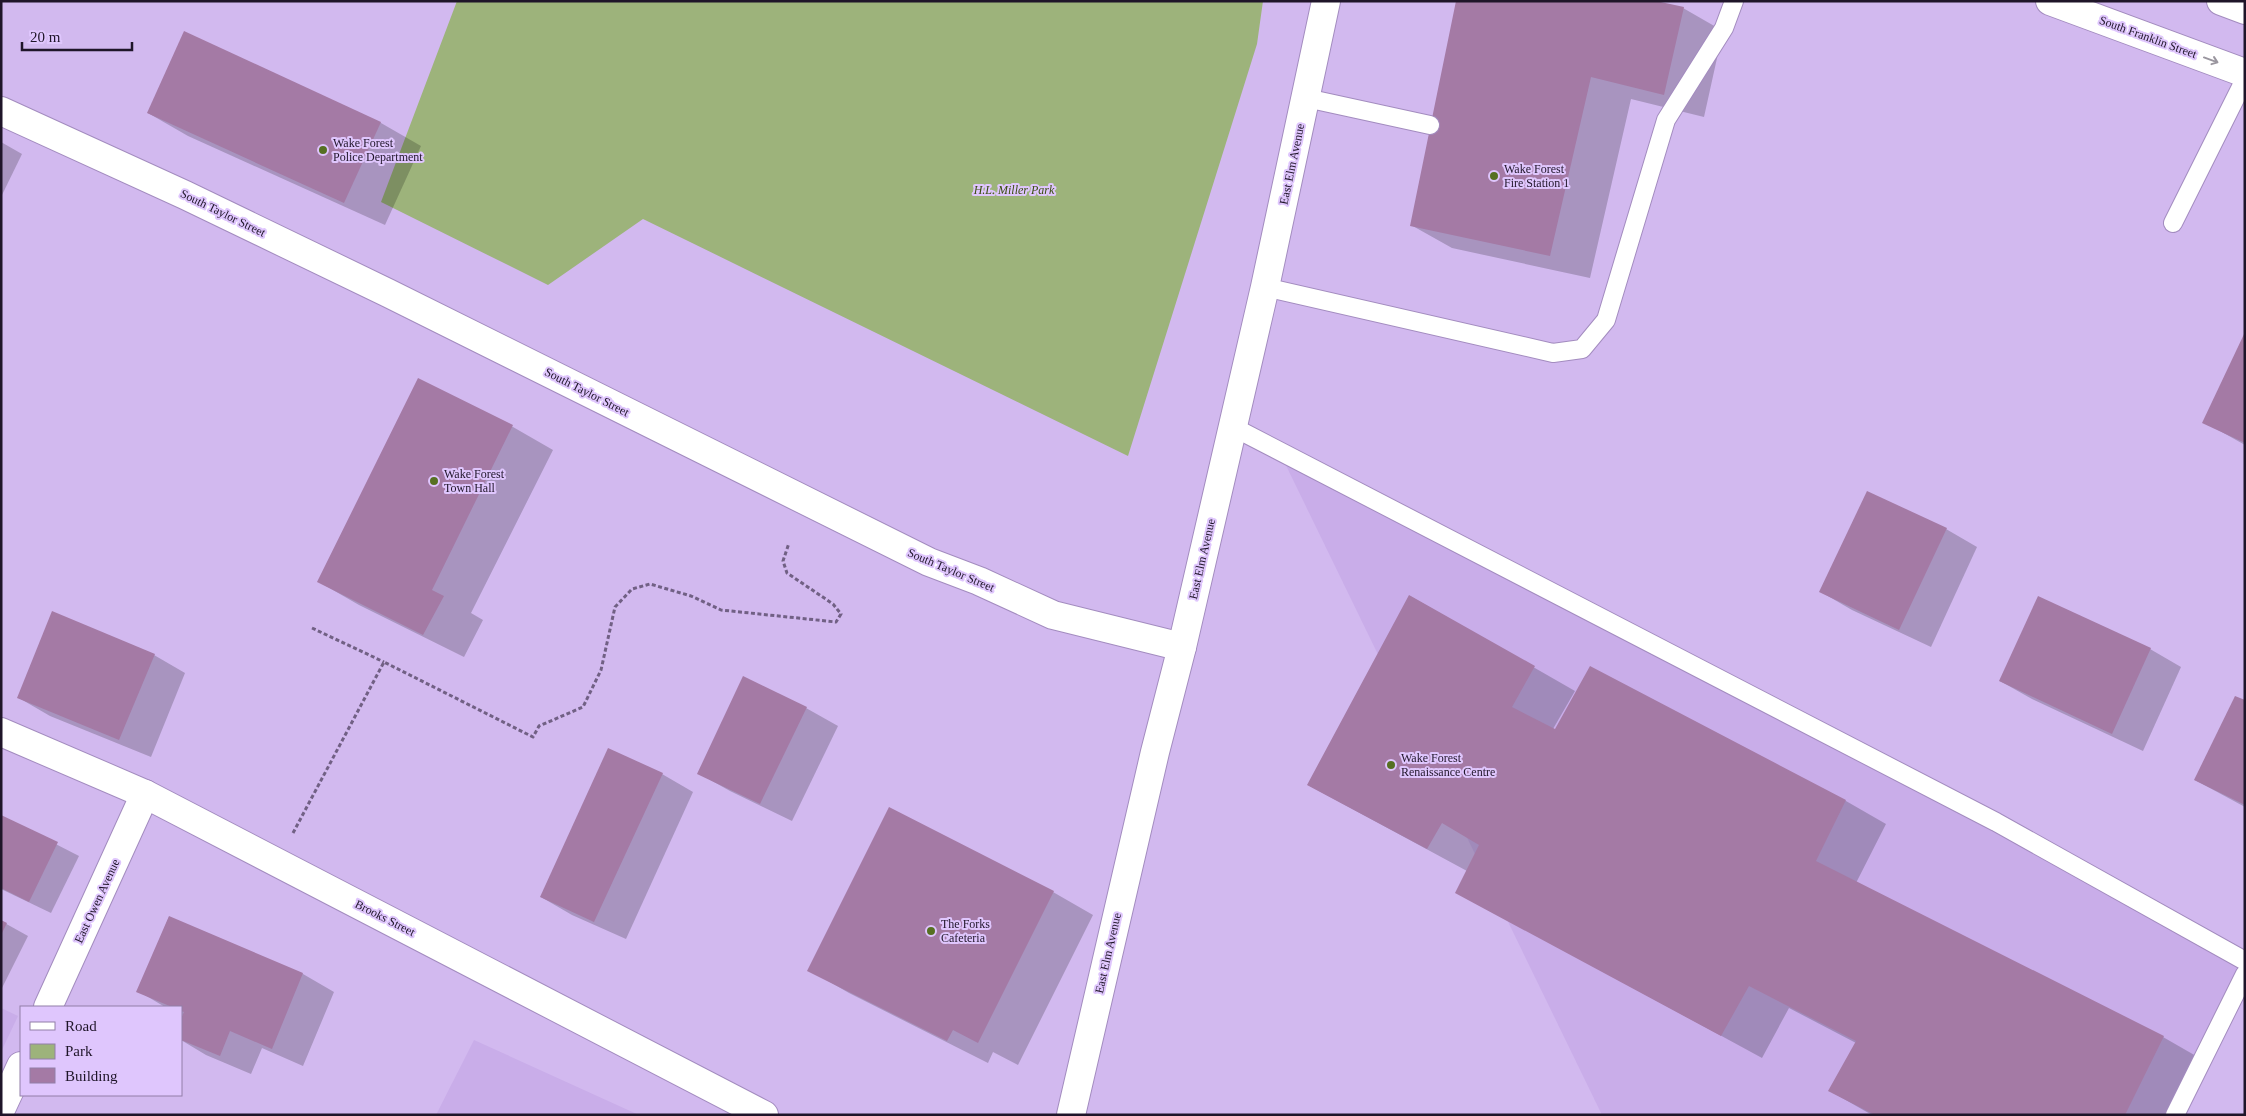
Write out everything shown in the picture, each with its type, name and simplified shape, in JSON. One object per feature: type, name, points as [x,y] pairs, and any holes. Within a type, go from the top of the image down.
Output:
[{"type":"street","name":"East Elm Avenue","points":[[1071,1115],[1233,427],[1326,1]]},
{"type":"street","name":"South Franklin Street","points":[[2050,1],[2245,72]]},
{"type":"street","points":[[2221,1],[2245,10]]},
{"type":"street","name":"South Taylor Street","points":[[1,111],[185,195],[388,293],[929,562],[979,581],[1053,615],[1182,647]]},
{"type":"street","name":"Brooks Street","points":[[1,732],[145,794],[764,1115]]},
{"type":"street","name":"East Owen Avenue","points":[[48,1006],[145,794]]},
{"type":"street","points":[[1,1109],[20,1068]]},
{"type":"lane","points":[[1265,287],[1553,353],[1582,349],[1606,320],[1666,120],[1724,28],[1734,1]]},
{"type":"lane","points":[[2173,223],[2245,79]]},
{"type":"lane","points":[[1306,98],[1430,125]]},
{"type":"lane","points":[[1233,427],[1996,822],[2245,961]]},
{"type":"lane","points":[[2174,1115],[2245,974]]},
{"type":"path","points":[[312,628],[533,737],[539,726],[583,707],[602,670],[615,607],[632,589],[650,584],[691,596],[721,610],[836,622],[841,614],[833,604],[787,573],[783,561],[789,543]]},
{"type":"path","points":[[293,832],[384,662]]},
{"type":"shaded area","points":[[1279,451],[2245,961],[2172,1115],[1602,1115]]},
{"type":"shaded area","points":[[1,1008],[18,1016],[1,1052]]},
{"type":"shaded area","points":[[474,1040],[639,1115],[436,1115]]},
{"type":"green space","name":"H.L. Miller Park","points":[[457,1],[1263,1],[1257,44],[1128,456],[643,219],[548,285],[381,202]]},
{"type":"building","name":"Wake Forest Fire Station 1","points":[[1456,1],[1656,1],[1684,7],[1664,95],[1591,77],[1550,256],[1410,226]]},
{"type":"building","points":[[184,31],[381,122],[344,203],[147,113]]},
{"type":"building","points":[[2245,332],[2245,443],[2202,423]]},
{"type":"building","points":[[418,378],[513,425],[432,590],[444,596],[423,635],[317,582]]},
{"type":"building","points":[[1867,491],[1947,528],[1899,630],[1819,592]]},
{"type":"building","points":[[1409,595],[1535,666],[1512,707],[1555,729],[1590,666],[1846,800],[1816,861],[2164,1036],[2125,1115],[1875,1115],[1828,1091],[1856,1041],[1749,986],[1721,1036],[1455,893],[1479,845],[1442,823],[1427,849],[1307,785]]},
{"type":"building","points":[[2038,596],[2151,648],[2112,734],[1999,681]]},
{"type":"building","points":[[52,611],[155,654],[119,740],[17,698]]},
{"type":"building","points":[[743,676],[807,707],[760,804],[697,774]]},
{"type":"building","points":[[2235,696],[2245,700],[2245,805],[2194,780]]},
{"type":"building","points":[[608,748],[663,773],[594,922],[540,897]]},
{"type":"building","name":"The Forks Cafeteria","points":[[889,807],[1054,891],[978,1043],[953,1030],[947,1041],[807,971]]},
{"type":"building","points":[[1,815],[58,842],[29,902],[1,888]]},
{"type":"building","points":[[169,916],[303,973],[272,1049],[230,1031],[220,1056],[182,1040],[182,1016],[184,1012],[182,1011],[182,1006],[170,1006],[136,992]]},
{"type":"building","points":[[1,920],[7,923],[1,935]]},
{"type":"place","name":"Wake Forest Police Department","points":[[323,150]]},
{"type":"place","name":"Wake Forest Fire Station 1","points":[[1494,176]]},
{"type":"place","name":"Wake Forest Town Hall","points":[[434,481]]},
{"type":"place","name":"Wake Forest Renaissance Centre","points":[[1391,765]]},
{"type":"place","name":"The Forks Cafeteria","points":[[931,931]]}]
